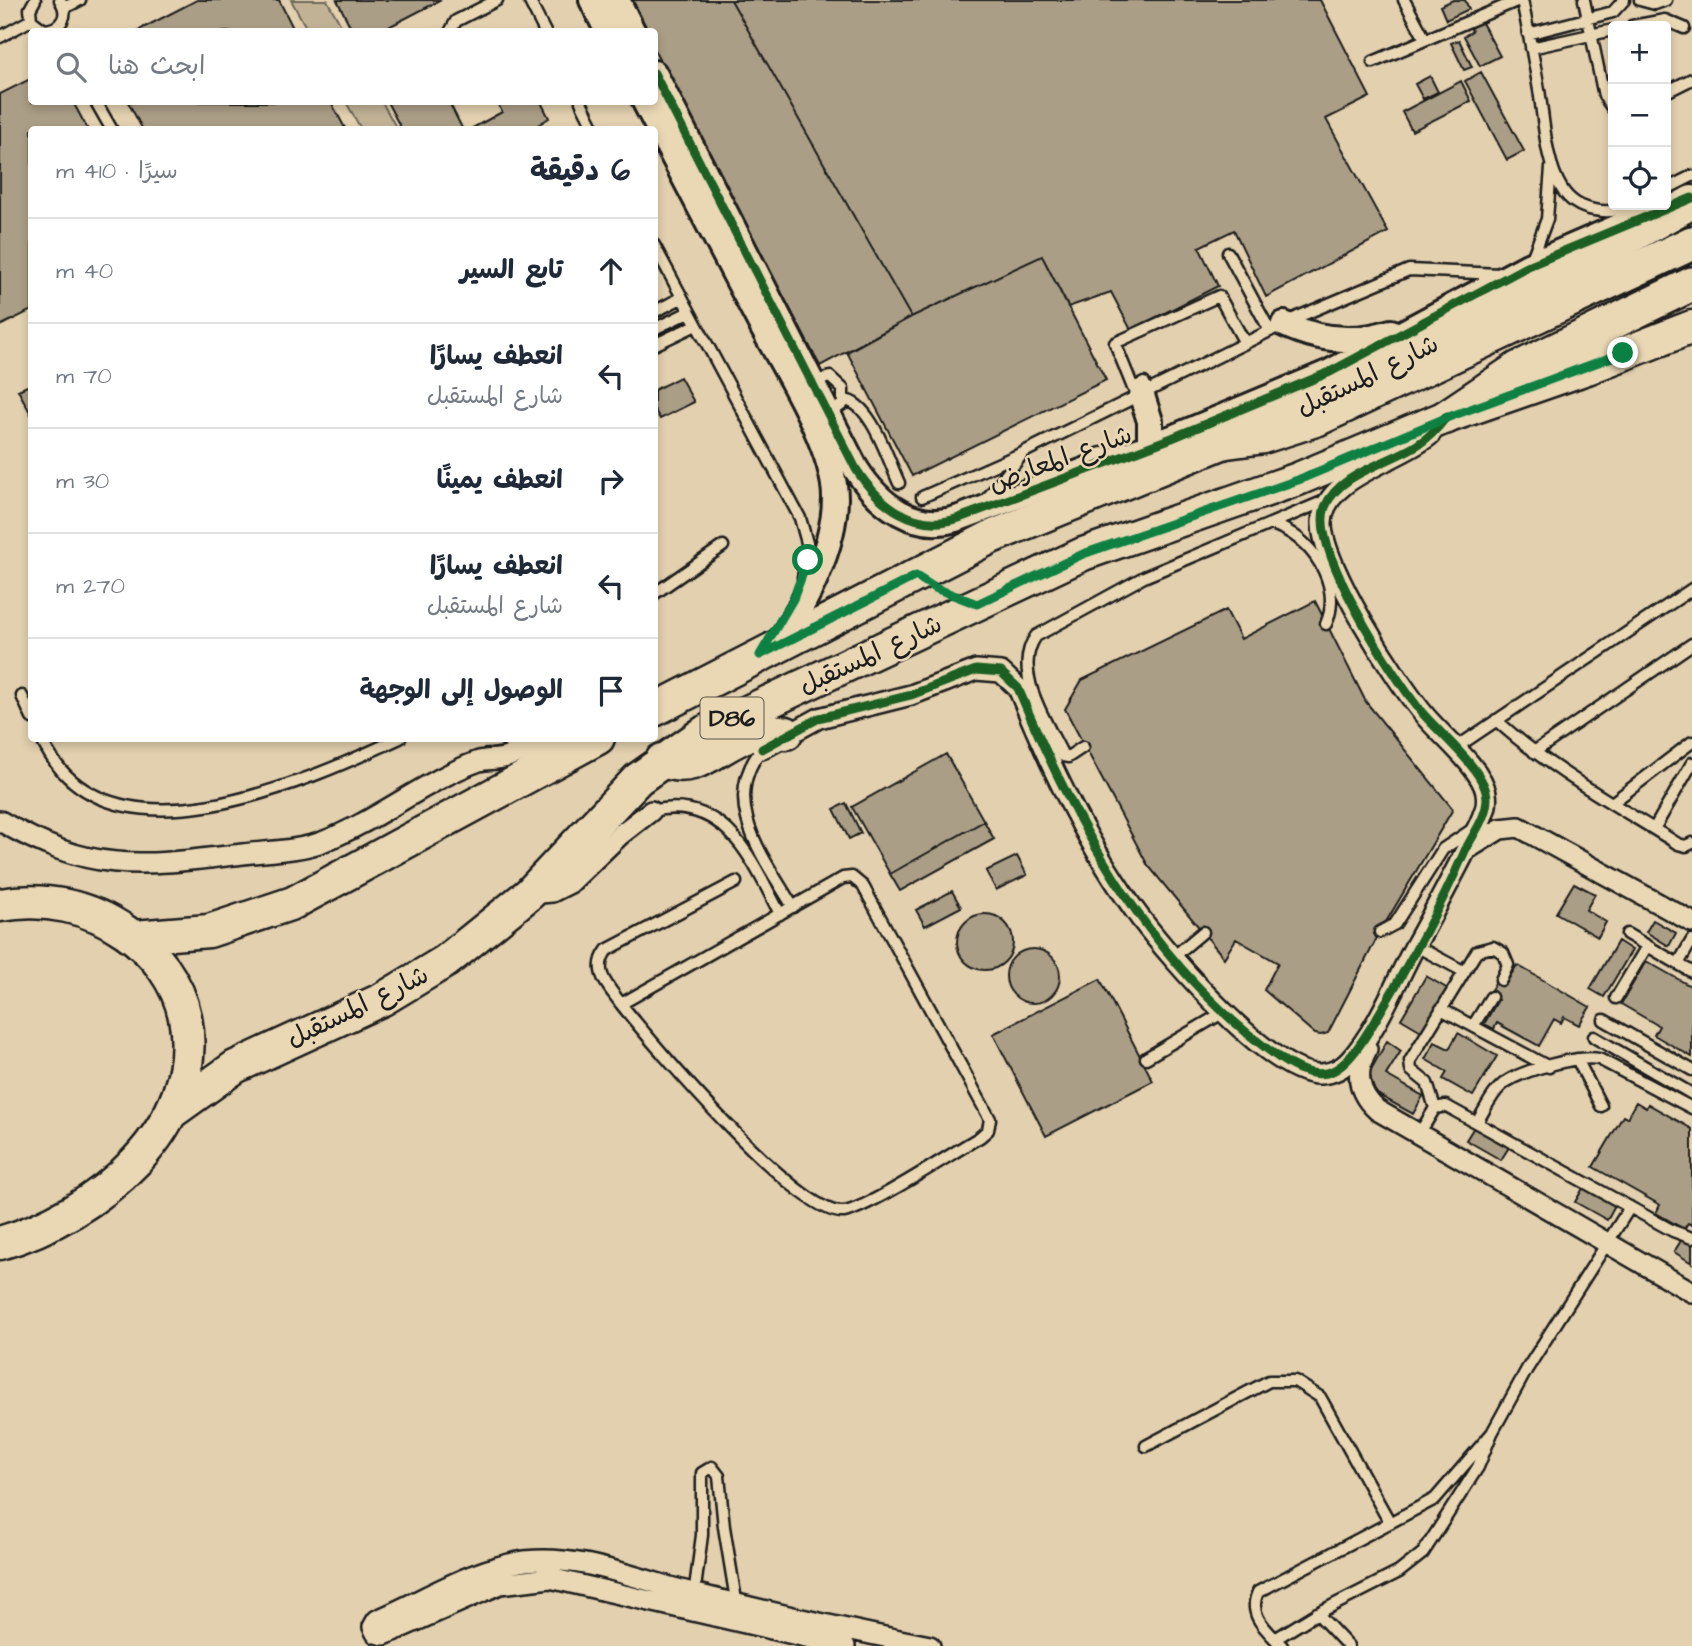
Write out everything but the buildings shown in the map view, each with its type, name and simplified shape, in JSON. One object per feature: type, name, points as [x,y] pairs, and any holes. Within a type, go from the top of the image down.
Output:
[{"type":"highway","points":[[1223,442],[1271,435],[1317,419],[1692,243]]},
{"type":"highway","points":[[1446,418],[1519,369],[1692,284]]},
{"type":"main road","name":"شارع المستقبل","points":[[658,708],[1149,461],[1223,442],[1388,366],[1526,295],[1692,200]]},
{"type":"main road","name":"شارع المستقبل","points":[[172,1112],[213,1081],[261,1053],[350,1015],[415,980],[475,939],[529,894],[618,798],[662,760],[723,722],[1083,554],[1298,480],[1446,418],[1692,327]]},
{"type":"main road","points":[[1103,464],[1122,465],[1149,461]]},
{"type":"main road","points":[[916,576],[935,588],[977,604]]},
{"type":"main road","points":[[662,760],[677,765],[693,764],[749,733],[768,730],[774,741]]},
{"type":"main road","points":[[134,937],[209,931],[293,903],[590,742]]},
{"type":"main road","points":[[0,905],[43,902],[72,907],[101,916],[134,937],[162,965],[173,983],[184,1013],[187,1063],[172,1112],[139,1157],[95,1197],[51,1224],[0,1243]]},
{"type":"street","points":[[592,0],[606,28]]},
{"type":"street","points":[[617,0],[631,28]]},
{"type":"street","name":"شارع المعارض","points":[[658,80],[782,308],[800,344],[812,382],[836,408],[864,481],[891,508],[925,523],[948,522],[1103,464]]},
{"type":"street","points":[[647,105],[658,126]]},
{"type":"street","points":[[658,127],[823,446],[832,472],[835,499],[828,539],[807,594],[769,651]]},
{"type":"street","name":"شارع المعارض","points":[[1149,461],[1330,372],[1520,270],[1692,200]]},
{"type":"street","points":[[1277,327],[1316,336],[1358,339],[1386,334],[1438,316]]},
{"type":"street","points":[[1145,394],[1150,421],[1149,461]]},
{"type":"street","points":[[774,741],[819,718],[911,695],[976,670],[1001,672],[1018,688],[1092,845],[1129,903],[1172,958],[1255,1040],[1292,1066],[1321,1074],[1348,1063],[1379,1015],[1478,826],[1486,809],[1486,790],[1477,772],[1454,749],[1398,680],[1351,598],[1322,528],[1323,512],[1330,498],[1356,476],[1416,446],[1446,418]]},
{"type":"street","points":[[0,821],[65,852],[113,864],[163,864],[291,849],[336,836],[474,763],[503,758],[545,745],[570,752]]},
{"type":"street","points":[[529,894],[552,892],[570,883],[620,835],[652,811]]},
{"type":"street","points":[[1465,850],[1500,828],[1519,827],[1692,922]]},
{"type":"street","points":[[1379,1015],[1359,1067],[1360,1087],[1377,1110],[1692,1292]]},
{"type":"street","points":[[693,1602],[565,1561],[524,1561],[484,1572],[377,1620],[373,1627],[376,1633],[384,1635],[500,1584],[534,1578],[567,1579],[930,1646]]},
{"type":"street","points":[[738,1612],[845,1646]]},
{"type":"lane","points":[[35,0],[30,9],[32,20],[42,28]]},
{"type":"lane","points":[[57,28],[64,18],[62,4],[80,0]]},
{"type":"lane","points":[[452,28],[456,21],[497,0]]},
{"type":"lane","points":[[529,0],[543,28]]},
{"type":"lane","points":[[1404,0],[1424,40]]},
{"type":"lane","points":[[1373,62],[1520,0],[1551,161],[1561,187],[1586,207],[1608,210]]},
{"type":"lane","points":[[1584,0],[1604,96],[1608,102]]},
{"type":"lane","points":[[1528,34],[1613,12],[1624,0]]},
{"type":"lane","points":[[1640,0],[1655,4],[1666,0]]},
{"type":"lane","points":[[0,37],[32,20]]},
{"type":"lane","points":[[1671,23],[1684,28]]},
{"type":"lane","points":[[1531,48],[1608,31]]},
{"type":"lane","points":[[1671,90],[1692,79]]},
{"type":"lane","points":[[98,105],[110,126]]},
{"type":"lane","points":[[582,105],[593,126]]},
{"type":"lane","points":[[922,497],[1024,452],[1277,327],[1409,270],[1520,270],[1547,219],[1551,161]]},
{"type":"lane","points":[[1671,186],[1692,176]]},
{"type":"lane","points":[[658,253],[800,519],[808,539],[806,571],[769,651]]},
{"type":"lane","points":[[1228,253],[1277,327]]},
{"type":"lane","points":[[1145,394],[1144,383],[1133,388],[1115,343],[1219,296],[1245,343]]},
{"type":"lane","points":[[658,310],[681,298]]},
{"type":"lane","points":[[658,327],[689,312]]},
{"type":"lane","points":[[658,343],[696,325]]},
{"type":"lane","points":[[836,408],[857,404],[867,413],[899,483]]},
{"type":"lane","points":[[976,512],[1024,452]]},
{"type":"lane","points":[[1083,747],[1068,757],[1063,756],[1028,677],[1027,651],[1036,636],[1144,577],[1310,510],[1330,498]]},
{"type":"lane","points":[[1271,524],[1300,538],[1315,554],[1331,597],[1326,624]]},
{"type":"lane","points":[[658,591],[723,546]]},
{"type":"lane","points":[[1454,749],[1692,589]]},
{"type":"lane","points":[[1534,752],[1692,644]]},
{"type":"lane","points":[[22,696],[28,709]]},
{"type":"lane","points":[[1496,720],[1534,752],[1612,803],[1682,846],[1692,843]]},
{"type":"lane","points":[[774,741],[747,775],[744,810],[750,833],[793,907]]},
{"type":"lane","points":[[43,742],[58,767],[85,789],[118,804],[154,810],[207,805],[275,790],[308,779],[391,742]]},
{"type":"lane","points":[[508,742],[519,751]]},
{"type":"lane","points":[[1612,803],[1690,747]]},
{"type":"lane","points":[[1654,829],[1692,763]]},
{"type":"lane","points":[[652,811],[668,807],[688,808],[735,835],[745,847],[780,914]]},
{"type":"lane","points":[[1380,932],[1395,924],[1443,849],[1478,826]]},
{"type":"lane","points":[[621,1004],[843,878],[852,877],[861,882],[988,1114],[989,1125],[984,1134],[860,1206],[845,1212],[829,1211],[814,1203],[717,1114],[621,1004],[600,972],[601,960],[607,950],[736,882]]},
{"type":"lane","points":[[1172,958],[1203,932]]},
{"type":"lane","points":[[1627,934],[1692,972]]},
{"type":"lane","points":[[1678,964],[1692,940]]},
{"type":"lane","points":[[1416,946],[1464,971]]},
{"type":"lane","points":[[1616,998],[1647,946]]},
{"type":"lane","points":[[1419,1135],[1435,1108],[1429,1086],[1409,1065],[1476,951],[1493,947],[1506,958],[1508,965],[1501,980]]},
{"type":"lane","points":[[1473,1026],[1491,997]]},
{"type":"lane","points":[[1441,1009],[1549,1067]]},
{"type":"lane","points":[[1146,1058],[1225,1012]]},
{"type":"lane","points":[[1604,1020],[1692,1070]]},
{"type":"lane","points":[[1594,1037],[1692,1094]]},
{"type":"lane","points":[[1478,1122],[1504,1083],[1577,1059],[1599,1059],[1692,1108]]},
{"type":"lane","points":[[1577,1059],[1601,1107]]},
{"type":"lane","points":[[1435,1108],[1446,1106],[1478,1122],[1679,1235],[1692,1238]]},
{"type":"lane","points":[[1492,1433],[1472,1452],[1443,1492],[1258,1592],[1254,1603],[1255,1614],[1279,1642],[1317,1614],[1399,1572],[1423,1553],[1478,1467],[1492,1433],[1565,1306],[1629,1207]]},
{"type":"lane","points":[[1146,1446],[1269,1381],[1295,1381],[1320,1396],[1390,1523]]},
{"type":"lane","points":[[693,1602],[702,1535],[702,1473],[712,1467],[719,1473],[738,1612]]},
{"type":"lane","points":[[1317,1614],[1348,1646]]},
{"type":"shaded area","points":[[291,0],[327,0],[342,28],[306,28]]},
{"type":"shaded area","points":[[348,105],[384,105],[395,126],[359,126]]},
{"type":"cycle path","points":[[658,81],[856,469],[887,504],[913,519],[928,522],[959,518],[1172,438],[1330,372],[1528,266],[1692,198]]},
{"type":"cycle path","points":[[762,749],[819,718],[911,695],[976,670],[1001,672],[1018,688],[1041,741],[1093,844],[1157,939],[1194,983],[1235,1023],[1281,1059],[1311,1073],[1333,1071],[1343,1064],[1361,1043],[1395,986],[1443,898],[1482,819],[1486,805],[1484,787],[1470,763],[1419,709],[1356,611],[1329,551],[1323,526],[1325,507],[1341,485],[1421,442],[1446,417]]},
{"type":"route","points":[[808,560],[793,599],[760,655],[916,576],[935,588],[977,604],[1083,554],[1298,480],[1446,418],[1623,353]]}]
